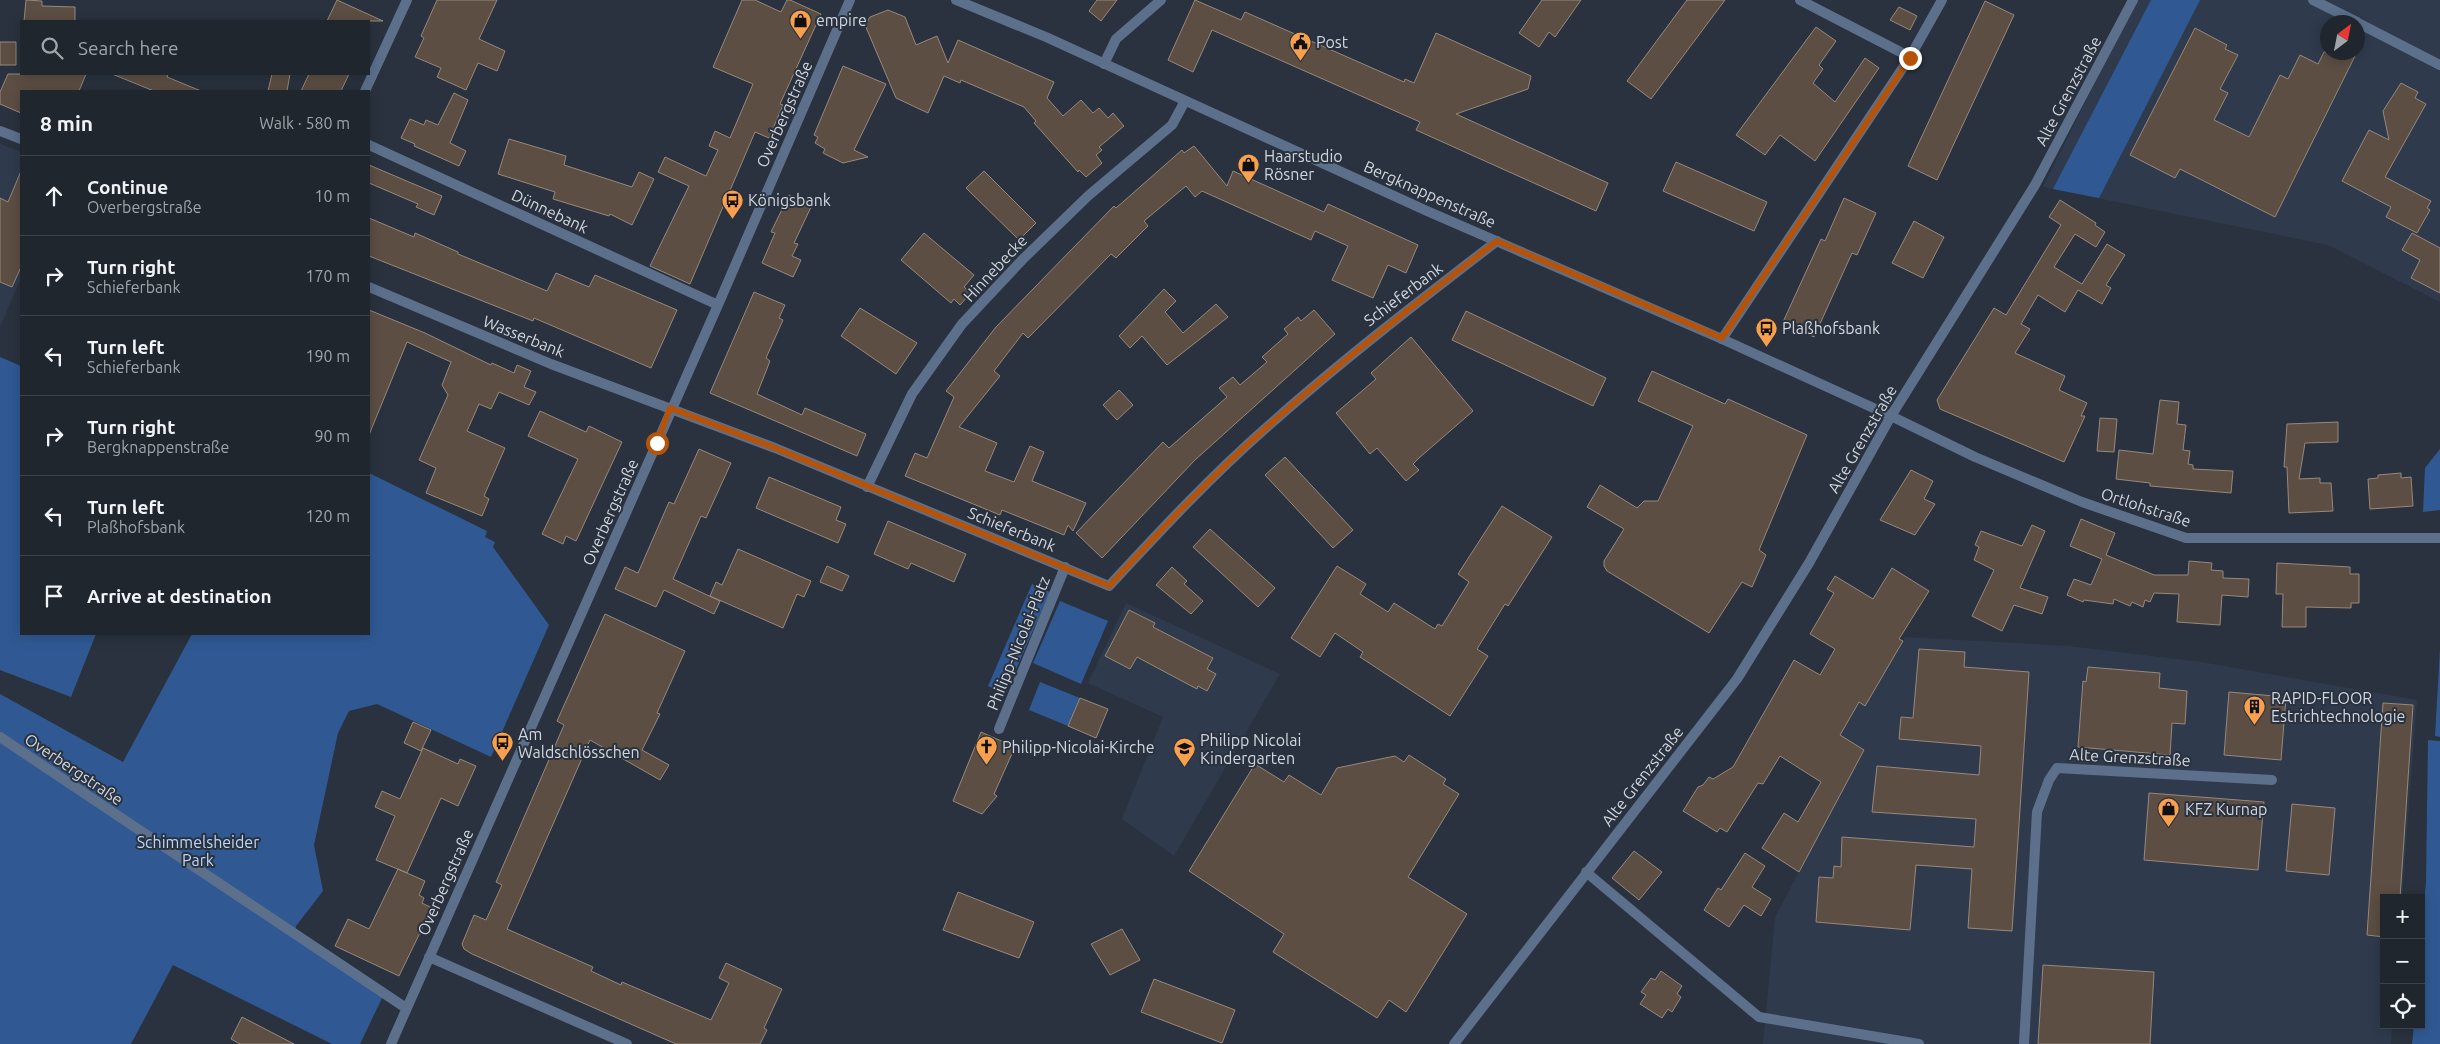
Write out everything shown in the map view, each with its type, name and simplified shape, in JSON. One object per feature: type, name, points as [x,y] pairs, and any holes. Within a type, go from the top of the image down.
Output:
[{"type":"street","name":"Overbergstraße","points":[[391,1044],[670,408],[718,305],[850,0]]},
{"type":"street","name":"Bergknappenstraße","points":[[956,0],[997,15],[1427,211],[1722,338],[1891,416]]},
{"type":"street","points":[[1104,64],[1116,40],[1161,0]]},
{"type":"street","points":[[1800,0],[1910,58]]},
{"type":"street","points":[[1722,338],[1910,58],[1942,0]]},
{"type":"street","name":"Alte Grenzstraße","points":[[1454,1044],[1737,680],[1809,563],[1891,416],[2035,185],[2133,0]]},
{"type":"street","points":[[2313,0],[2342,15]]},
{"type":"street","points":[[365,90],[404,1]]},
{"type":"street","points":[[2365,27],[2440,65]]},
{"type":"street","name":"Hinnebecke","points":[[866,487],[912,394],[962,324],[1023,259],[1088,196],[1172,125],[1185,101]]},
{"type":"street","points":[[0,131],[20,139]]},
{"type":"street","name":"Dünnebank","points":[[370,145],[718,305]]},
{"type":"street","name":"Schieferbank","points":[[670,408],[1109,586],[1191,499],[1266,427],[1368,340],[1497,241]]},
{"type":"street","name":"Wasserbank","points":[[370,287],[551,364],[670,408]]},
{"type":"street","name":"Ortlohstraße","points":[[1891,416],[1976,457],[2082,502],[2186,538],[2440,538]]},
{"type":"street","name":"Philipp-Nicolai-Platz","points":[[999,729],[1065,567]]},
{"type":"street","name":"Overbergstraße","points":[[0,738],[406,1008]]},
{"type":"street","name":"Alte Grenzstraße","points":[[2024,1044],[2037,812],[2049,780],[2057,768],[2272,780]]},
{"type":"street","points":[[1586,872],[1759,1017],[1919,1044]]},
{"type":"street","points":[[429,957],[627,1044]]},
{"type":"shaded area","points":[[2136,0],[2440,0],[2440,302],[2328,245],[2043,187]]},
{"type":"shaded area","points":[[0,144],[20,152],[20,280],[0,327]]},
{"type":"shaded area","name":"Philipp Nicolai Kindergarten","points":[[1126,603],[1280,674],[1174,856],[1122,819],[1163,717],[1088,683]]},
{"type":"shaded area","points":[[1905,637],[2069,646],[2201,662],[2417,700],[2402,894],[2380,894],[2380,1029],[2392,1029],[2391,1044],[1763,1044],[1775,917],[1864,750],[1839,735],[1859,702],[1865,705]]},
{"type":"green space","points":[[2151,0],[2200,0],[2099,198],[2053,189]]},
{"type":"green space","points":[[0,357],[20,366],[20,635],[96,635],[71,697],[0,670]]},
{"type":"green space","points":[[2440,449],[2440,510],[2423,512],[2425,468]]},
{"type":"green space","name":"Schimmelsheider Park","points":[[370,473],[487,531],[485,537],[495,542],[493,547],[549,625],[491,757],[377,704],[349,711],[338,733],[314,845],[323,891],[296,926],[295,936],[384,994],[360,1044],[332,1044],[173,965],[131,1044],[0,1044],[0,694],[123,762],[191,635],[370,635]]},
{"type":"green space","points":[[1032,584],[1050,592],[1005,694],[988,686]]},
{"type":"green space","points":[[1060,601],[1108,621],[1081,684],[1033,663]]},
{"type":"green space","points":[[2440,648],[2440,737],[2435,736]]},
{"type":"green space","points":[[1040,682],[1080,698],[1068,726],[1029,710]]},
{"type":"green space","points":[[2428,740],[2440,741],[2440,1044],[2412,1044],[2414,1029],[2425,1029]]},
{"type":"building","points":[[26,0],[42,1],[42,6],[75,7],[75,20],[24,20]]},
{"type":"building","points":[[337,0],[383,21],[370,20],[327,20]]},
{"type":"building","points":[[437,0],[497,0],[479,39],[505,51],[497,71],[478,63],[466,90],[437,77],[441,68],[415,57],[424,38],[421,36]]},
{"type":"building","points":[[742,0],[755,0],[781,12],[787,0],[790,0],[821,14],[780,104],[783,105],[769,138],[755,132],[690,284],[650,266],[689,186],[658,172],[665,157],[706,176],[718,150],[709,146],[715,131],[730,138],[753,84],[713,67]]},
{"type":"building","points":[[1097,0],[1117,0],[1101,21],[1089,11]]},
{"type":"building","points":[[1195,0],[1241,20],[1245,12],[1404,82],[1405,79],[1414,83],[1436,33],[1531,76],[1528,89],[1456,114],[1608,183],[1596,211],[1416,130],[1420,122],[1212,30],[1193,72],[1168,60]]},
{"type":"building","points":[[1542,0],[1581,0],[1555,37],[1549,32],[1539,47],[1519,33]]},
{"type":"building","points":[[1687,0],[1725,0],[1651,99],[1627,81]]},
{"type":"building","points":[[1985,1],[2014,15],[1937,180],[1908,166]]},
{"type":"building","points":[[1899,7],[1917,16],[1910,30],[1890,20]]},
{"type":"building","points":[[888,10],[905,17],[916,45],[937,36],[948,63],[958,40],[1054,82],[1047,98],[1063,116],[1081,100],[1093,113],[1099,108],[1108,118],[1113,113],[1124,126],[1099,147],[1102,150],[1096,155],[1102,163],[1086,177],[1079,170],[1078,172],[1034,123],[1036,121],[1024,107],[961,80],[960,83],[944,76],[928,113],[896,98],[865,25],[870,17]]},
{"type":"building","points":[[1816,27],[1836,41],[1819,65],[1823,69],[1813,83],[1835,102],[1865,58],[1879,68],[1815,161],[1780,135],[1765,155],[1736,135]]},
{"type":"building","points":[[2195,28],[2227,45],[2225,49],[2238,55],[2220,89],[2228,93],[2214,120],[2249,137],[2280,75],[2288,79],[2300,55],[2318,64],[2320,60],[2353,60],[2275,217],[2180,169],[2175,178],[2130,155]]},
{"type":"building","points":[[0,42],[16,42],[16,65],[0,65]]},
{"type":"building","points":[[843,66],[886,84],[854,150],[868,157],[843,163],[823,153],[825,149],[815,143],[818,137],[814,135]]},
{"type":"building","points":[[8,74],[86,75],[79,90],[20,90],[20,113],[0,104],[0,92]]},
{"type":"building","points":[[114,75],[168,75],[167,77],[199,90],[152,90]]},
{"type":"building","points":[[272,75],[290,75],[287,90],[268,90]]},
{"type":"building","points":[[309,75],[349,75],[341,90],[301,90]]},
{"type":"building","points":[[2401,83],[2418,92],[2415,98],[2426,104],[2385,177],[2431,201],[2427,208],[2430,210],[2417,233],[2386,217],[2391,207],[2342,181],[2369,130],[2389,140],[2383,111]]},
{"type":"building","points":[[454,93],[468,100],[450,143],[466,151],[459,166],[414,146],[415,144],[401,138],[410,119],[424,125],[426,120],[438,125]]},
{"type":"building","points":[[509,139],[566,156],[564,165],[632,187],[639,172],[654,179],[632,225],[610,214],[609,216],[553,199],[555,192],[498,174]]},
{"type":"building","points":[[1194,146],[1227,186],[1233,171],[1324,212],[1328,204],[1418,245],[1406,273],[1388,265],[1373,298],[1332,280],[1348,246],[1315,231],[1311,240],[1202,191],[1195,197],[1186,186],[1144,221],[1148,226],[1116,258],[1111,254],[1028,338],[1023,333],[994,371],[1000,376],[959,427],[997,443],[985,471],[1014,482],[1030,446],[1044,452],[1032,481],[1086,503],[1073,531],[1068,525],[1064,535],[1002,510],[1000,515],[905,476],[915,453],[927,458],[954,397],[946,391],[996,327],[1114,206],[1116,208],[1182,150],[1184,153]]},
{"type":"building","points":[[1676,162],[1767,202],[1754,231],[1663,191]]},
{"type":"building","points":[[370,165],[442,196],[434,215],[416,207],[418,204],[370,183]]},
{"type":"building","points":[[984,171],[1036,223],[1019,240],[966,188]]},
{"type":"building","points":[[20,173],[20,269],[12,287],[0,282],[0,198],[8,202]]},
{"type":"building","points":[[789,195],[812,205],[794,243],[798,244],[792,256],[801,260],[793,277],[762,263],[775,233],[771,232]]},
{"type":"building","points":[[1844,198],[1876,213],[1857,255],[1852,253],[1814,337],[1783,322],[1821,239],[1825,241]]},
{"type":"building","points":[[2060,200],[2096,223],[2095,225],[2105,232],[2096,247],[2075,234],[2054,267],[2082,284],[2107,244],[2125,255],[2106,285],[2111,288],[2102,304],[2078,290],[2065,312],[2038,295],[2021,324],[2030,329],[2015,353],[2065,376],[2059,390],[2087,403],[2081,416],[2085,416],[2064,462],[1940,409],[1937,400],[1994,308],[2006,315],[2061,225],[2049,217]]},
{"type":"building","points":[[370,218],[414,237],[415,233],[458,252],[458,254],[547,291],[556,273],[589,287],[595,275],[677,310],[651,368],[534,318],[533,321],[370,256]]},
{"type":"building","points":[[1914,221],[1944,237],[1923,278],[1892,263]]},
{"type":"building","points":[[924,233],[974,275],[964,287],[971,293],[960,305],[954,299],[951,303],[901,260]]},
{"type":"building","points":[[2412,233],[2440,248],[2440,293],[2411,278],[2420,260],[2402,250]]},
{"type":"building","points":[[1164,289],[1176,301],[1165,312],[1183,333],[1216,304],[1228,317],[1167,365],[1142,336],[1130,348],[1119,336]]},
{"type":"building","points":[[754,292],[785,305],[779,318],[783,320],[766,358],[770,361],[757,394],[802,415],[805,408],[866,434],[857,456],[710,393]]},
{"type":"building","points":[[860,308],[917,343],[896,374],[841,336]]},
{"type":"building","points":[[370,310],[425,333],[491,365],[492,363],[514,373],[517,365],[531,371],[524,387],[536,392],[529,405],[499,392],[491,409],[479,404],[467,431],[505,448],[484,496],[489,499],[482,516],[426,493],[436,468],[419,460],[448,395],[442,385],[451,362],[407,342],[370,433]]},
{"type":"building","points":[[1314,310],[1335,334],[1195,460],[1102,558],[1076,533],[1163,442],[1169,448],[1227,397],[1219,388],[1233,377],[1240,385],[1267,362],[1262,357],[1288,334],[1284,329],[1298,317],[1301,321]]},
{"type":"building","points":[[1466,311],[1606,378],[1593,406],[1452,340]]},
{"type":"building","points":[[1411,337],[1473,411],[1413,464],[1419,470],[1406,481],[1377,448],[1370,454],[1336,413],[1376,379],[1371,373]]},
{"type":"building","points":[[1652,371],[1725,404],[1728,399],[1807,435],[1759,550],[1766,555],[1752,587],[1742,582],[1709,633],[1607,571],[1604,561],[1624,529],[1587,507],[1600,485],[1637,508],[1644,501],[1658,501],[1693,426],[1638,401]]},
{"type":"building","points":[[1119,390],[1133,405],[1117,420],[1103,405]]},
{"type":"building","points":[[2160,400],[2179,402],[2177,424],[2186,425],[2183,450],[2190,451],[2188,464],[2193,465],[2193,469],[2233,471],[2231,493],[2150,486],[2150,483],[2116,479],[2119,450],[2153,454]]},
{"type":"building","points":[[540,411],[586,432],[589,426],[622,442],[576,541],[566,536],[563,544],[542,534],[578,459],[528,436]]},
{"type":"building","points":[[2100,418],[2117,419],[2114,452],[2097,451]]},
{"type":"building","points":[[2338,422],[2338,442],[2305,443],[2299,479],[2320,478],[2320,483],[2331,483],[2333,511],[2289,513],[2287,467],[2284,467],[2287,424]]},
{"type":"building","points":[[699,449],[731,463],[706,518],[701,516],[673,579],[720,601],[714,614],[664,590],[656,607],[615,589],[625,567],[638,573],[669,502],[674,504]]},
{"type":"building","points":[[1285,457],[1353,530],[1333,548],[1265,475]]},
{"type":"building","points":[[1911,470],[1933,481],[1924,499],[1935,504],[1915,535],[1880,520]]},
{"type":"building","points":[[2401,473],[2401,478],[2411,477],[2413,506],[2370,509],[2368,479],[2378,478],[2378,475]]},
{"type":"building","points":[[769,477],[841,507],[836,520],[846,524],[838,543],[756,508]]},
{"type":"building","points":[[1502,506],[1552,537],[1508,606],[1505,604],[1477,649],[1488,656],[1450,716],[1360,657],[1363,652],[1335,633],[1320,657],[1291,638],[1337,566],[1366,584],[1360,594],[1388,612],[1394,603],[1435,629],[1438,624],[1442,626],[1469,582],[1458,574]]},
{"type":"building","points":[[2081,519],[2115,533],[2106,555],[2154,575],[2188,575],[2189,561],[2212,563],[2211,570],[2223,571],[2223,578],[2249,579],[2248,597],[2222,595],[2220,625],[2177,622],[2179,594],[2154,593],[2150,602],[2145,600],[2143,607],[2132,602],[2130,606],[2114,599],[2113,604],[2084,600],[2083,602],[2067,595],[2074,579],[2091,585],[2102,559],[2070,546]]},
{"type":"building","points":[[888,521],[966,554],[954,582],[911,563],[908,569],[874,554]]},
{"type":"building","points":[[2032,525],[2045,531],[2020,588],[2048,597],[2042,614],[2014,605],[2002,631],[1972,616],[1994,570],[1974,560],[1979,547],[1975,545],[1981,531],[2022,546]]},
{"type":"building","points":[[1210,529],[1275,588],[1258,607],[1193,547]]},
{"type":"building","points":[[738,549],[811,581],[804,597],[797,594],[783,628],[710,596],[716,582],[722,585]]},
{"type":"building","points":[[2277,563],[2350,567],[2350,574],[2359,574],[2359,603],[2351,603],[2351,608],[2306,607],[2306,627],[2282,627],[2283,594],[2276,594]]},
{"type":"building","points":[[827,566],[849,576],[842,591],[820,582]]},
{"type":"building","points":[[1172,567],[1187,581],[1184,584],[1203,601],[1191,614],[1156,585]]},
{"type":"building","points":[[1892,568],[1929,591],[1899,639],[1903,641],[1865,706],[1859,702],[1840,735],[1864,750],[1799,872],[1762,848],[1784,813],[1798,822],[1821,782],[1780,756],[1763,784],[1758,783],[1727,832],[1720,828],[1717,832],[1683,811],[1698,787],[1703,785],[1709,777],[1713,779],[1733,767],[1794,660],[1820,675],[1835,649],[1810,634],[1834,593],[1827,589],[1835,576],[1873,599]]},
{"type":"building","points":[[1129,610],[1155,623],[1153,627],[1213,658],[1207,669],[1216,674],[1207,691],[1198,686],[1197,689],[1137,657],[1130,669],[1105,656]]},
{"type":"building","points":[[605,614],[685,651],[657,713],[660,714],[642,750],[669,765],[660,780],[590,740],[507,929],[593,967],[591,971],[621,985],[622,982],[711,1020],[729,983],[719,978],[726,963],[782,989],[764,1028],[767,1030],[760,1044],[676,1044],[472,954],[464,949],[462,944],[474,915],[486,920],[502,885],[496,882],[564,725],[557,721]]},
{"type":"building","points":[[1919,649],[1965,652],[1964,667],[2029,672],[2012,931],[1968,928],[1972,869],[1916,865],[1910,930],[1816,922],[1819,877],[1833,878],[1834,866],[1841,867],[1842,837],[1974,847],[1976,819],[1872,812],[1877,766],[1979,775],[1981,746],[1899,739],[1901,717],[1913,718]]},
{"type":"building","points":[[2088,667],[2160,673],[2159,688],[2187,691],[2185,724],[2172,723],[2170,755],[2078,747],[2083,681],[2086,682]]},
{"type":"building","name":"RAPID-FLOOR Estrichtechnologie","points":[[2229,692],[2286,697],[2281,760],[2224,755]]},
{"type":"building","points":[[1080,698],[1108,709],[1096,738],[1068,726]]},
{"type":"building","points":[[2383,703],[2413,705],[2400,894],[2380,894],[2380,937],[2367,935]]},
{"type":"building","points":[[413,722],[431,730],[421,751],[404,743]]},
{"type":"building","name":"Philipp-Nicolai-Kirche","points":[[981,732],[1015,747],[994,794],[997,796],[982,814],[953,801]]},
{"type":"building","points":[[423,748],[458,764],[460,759],[476,766],[458,806],[441,798],[407,873],[376,860],[395,816],[375,807],[382,791],[400,799]]},
{"type":"building","points":[[1409,755],[1446,779],[1443,784],[1459,794],[1408,877],[1467,914],[1406,1012],[1389,1000],[1377,1018],[1273,952],[1284,934],[1189,871],[1255,764],[1284,782],[1289,775],[1321,795],[1337,768],[1395,756],[1404,762]]},
{"type":"building","points":[[2149,793],[2264,802],[2258,870],[2144,860]]},
{"type":"building","points":[[2292,804],[2335,808],[2329,875],[2286,871]]},
{"type":"building","points":[[1634,851],[1662,872],[1639,900],[1612,878]]},
{"type":"building","points":[[1745,853],[1765,866],[1752,887],[1771,899],[1761,916],[1744,905],[1729,927],[1704,910],[1718,888],[1721,890]]},
{"type":"building","points":[[398,869],[425,881],[419,895],[424,898],[422,903],[432,908],[399,976],[335,946],[348,919],[369,929]]},
{"type":"building","points":[[958,892],[1034,922],[1019,958],[943,930]]},
{"type":"building","points":[[1122,929],[1140,960],[1110,975],[1091,944]]},
{"type":"building","points":[[2043,965],[2154,972],[2150,1044],[2038,1044]]},
{"type":"building","points":[[1661,971],[1682,986],[1677,994],[1681,997],[1672,1012],[1668,1009],[1662,1018],[1640,1004],[1646,995],[1641,992],[1651,978],[1655,980]]},
{"type":"building","points":[[1154,979],[1235,1010],[1222,1043],[1141,1012]]},
{"type":"building","points":[[242,1017],[294,1044],[240,1044],[231,1039]]},
{"type":"place","name":"empire","points":[[800,39]]},
{"type":"place","name":"Post","points":[[1300,61]]},
{"type":"place","name":"Haarstudio Rösner","points":[[1248,184]]},
{"type":"place","name":"Königsbank","points":[[732,219]]},
{"type":"place","name":"Plaßhofsbank","points":[[1766,347]]},
{"type":"place","name":"RAPID-FLOOR Estrichtechnologie","points":[[2255,726]]},
{"type":"place","name":"Am Waldschlösschen","points":[[502,762]]},
{"type":"place","name":"Philipp-Nicolai-Kirche","points":[[986,766]]},
{"type":"place","name":"Philipp Nicolai Kindergarten","points":[[1184,768]]},
{"type":"place","name":"KFZ Kurnap","points":[[2169,828]]},
{"type":"route","points":[[657,443],[670,408],[775,448],[1109,586],[1191,499],[1266,427],[1368,340],[1497,241],[1722,338],[1910,58]]}]
